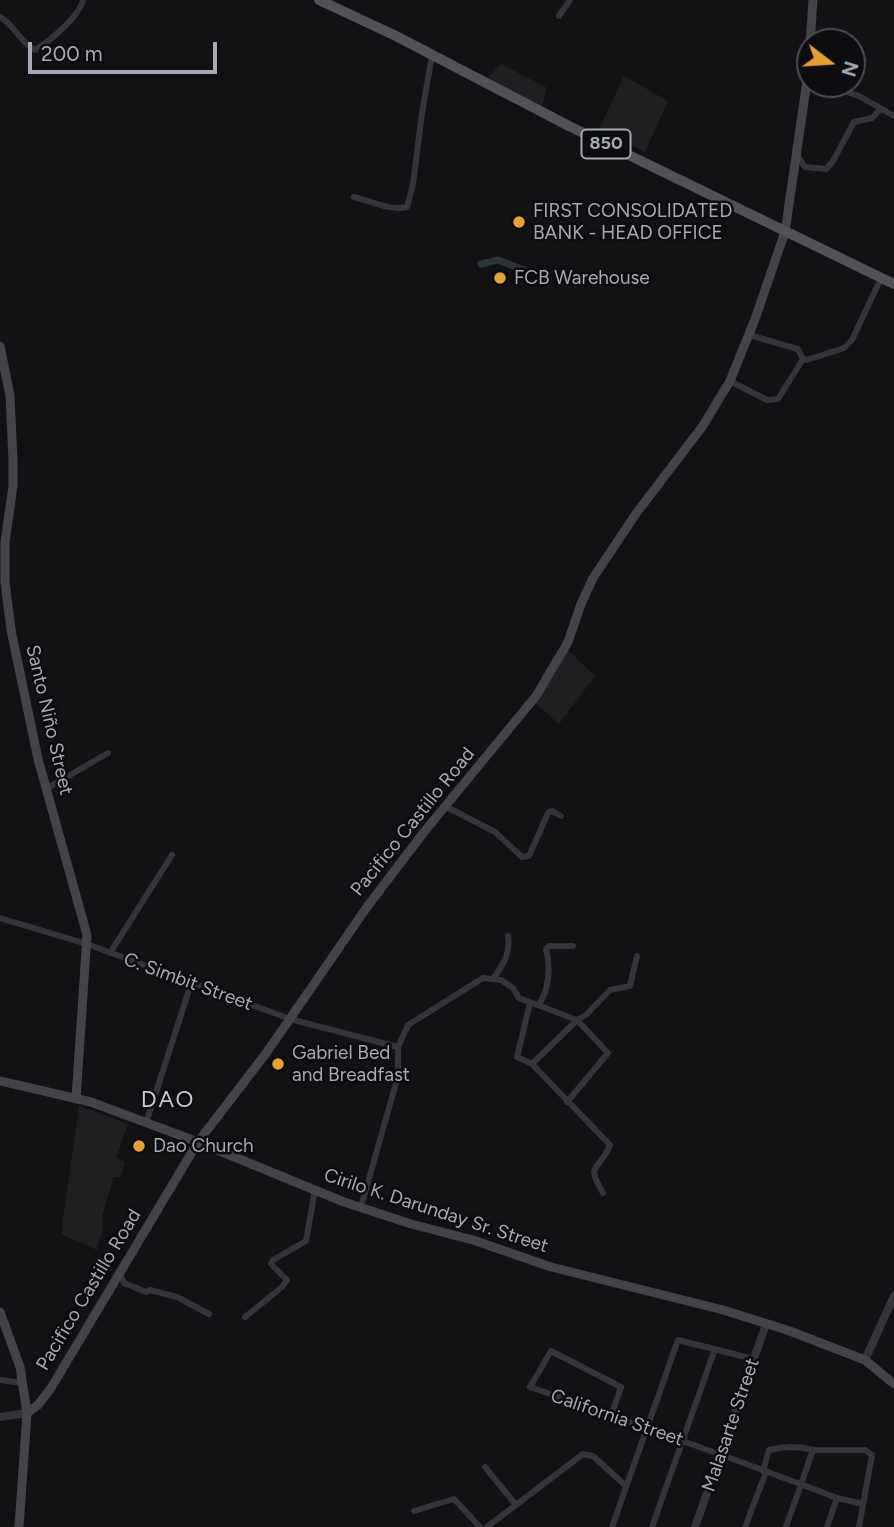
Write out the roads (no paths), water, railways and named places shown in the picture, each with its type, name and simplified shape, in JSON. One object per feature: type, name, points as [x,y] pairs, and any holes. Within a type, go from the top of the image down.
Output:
[{"type":"main road","name":"850","points":[[319,0],[894,284]]},
{"type":"main road","name":"Pacifico Castillo Road","points":[[811,28],[813,0]]},
{"type":"main road","name":"Pacifico Castillo Road","points":[[27,1413],[38,1405],[51,1388],[198,1142],[290,1019],[360,916],[445,806],[536,696],[568,642],[593,578],[635,515],[702,427],[730,381],[785,232],[805,98]]},
{"type":"main road","name":"Santo Niño Street","points":[[0,346],[10,396],[13,460],[13,486],[5,542],[5,582],[11,630],[38,759],[87,935],[76,1099]]},
{"type":"main road","name":"Cirilo K. Darunday Sr. Street","points":[[0,1082],[76,1099],[146,1123],[315,1190],[411,1224],[473,1240],[533,1261],[723,1310],[766,1324],[865,1360],[894,1384]]},
{"type":"main road","points":[[0,1312],[20,1367],[27,1413],[19,1527]]},
{"type":"street","points":[[0,17],[9,22],[27,46],[35,50],[76,15],[83,0]]},
{"type":"street","points":[[559,16],[570,0]]},
{"type":"street","points":[[354,197],[387,206],[407,207],[413,184],[432,56]]},
{"type":"street","points":[[862,98],[894,116]]},
{"type":"street","points":[[797,155],[805,167],[826,169],[833,162],[854,122],[872,118],[881,109]]},
{"type":"street","points":[[803,359],[844,348],[852,340],[881,278]]},
{"type":"street","points":[[749,335],[798,349],[803,359]]},
{"type":"street","points":[[730,381],[767,400],[778,399],[803,359]]},
{"type":"street","points":[[46,789],[108,753]]},
{"type":"street","points":[[445,806],[495,832],[522,857],[529,856],[548,813],[552,811],[561,816]]},
{"type":"street","points":[[110,953],[172,855]]},
{"type":"street","name":"C. Simbit Street","points":[[0,918],[87,944],[290,1019],[398,1047]]},
{"type":"street","points":[[493,979],[504,963],[509,947],[508,936]]},
{"type":"street","points":[[539,1005],[550,967],[546,950],[549,946],[573,946]]},
{"type":"street","points":[[532,1064],[610,990],[630,986],[637,956]]},
{"type":"street","points":[[361,1207],[398,1076],[398,1047],[408,1025],[483,978],[501,980],[513,988],[519,998],[577,1020],[608,1053],[566,1102]]},
{"type":"street","points":[[146,1123],[191,984]]},
{"type":"street","points":[[530,1003],[517,1057],[532,1064],[610,1145],[593,1170],[593,1176],[603,1193]]},
{"type":"street","points":[[245,1317],[282,1287],[287,1279],[271,1264],[273,1260],[306,1241],[315,1190]]},
{"type":"street","points":[[119,1272],[124,1283],[146,1293],[150,1290],[177,1297],[209,1314]]},
{"type":"street","points":[[865,1360],[894,1296]]},
{"type":"street","name":"Malasarte Street","points":[[695,1527],[766,1324]]},
{"type":"street","points":[[612,1527],[678,1340],[754,1359]]},
{"type":"street","points":[[652,1527],[715,1349]]},
{"type":"street","name":"California Street","points":[[611,1416],[621,1387],[551,1351],[530,1387],[611,1416],[684,1440],[837,1498],[863,1504]]},
{"type":"street","points":[[0,1380],[23,1383]]},
{"type":"street","points":[[0,1417],[27,1413]]},
{"type":"street","points":[[745,1527],[769,1450],[781,1447],[869,1452],[872,1455],[859,1527]]},
{"type":"street","points":[[786,1527],[813,1450]]},
{"type":"street","points":[[487,1527],[583,1454],[593,1456],[626,1486]]},
{"type":"street","points":[[485,1467],[516,1505]]},
{"type":"street","points":[[827,1527],[837,1498]]},
{"type":"street","points":[[414,1511],[454,1499],[480,1527]]},
{"type":"waterway","points":[[481,264],[498,260],[524,270]]},
{"type":"place","name":"FIRST CONSOLIDATED BANK - HEAD OFFICE","points":[[519,222]]},
{"type":"place","name":"FCB Warehouse","points":[[500,278]]},
{"type":"place","name":"Gabriel Bed and Breadfast","points":[[278,1064]]},
{"type":"place","name":"Dao Church","points":[[139,1146]]},
{"type":"district","name":"DAO","points":[[168,1100]]}]
